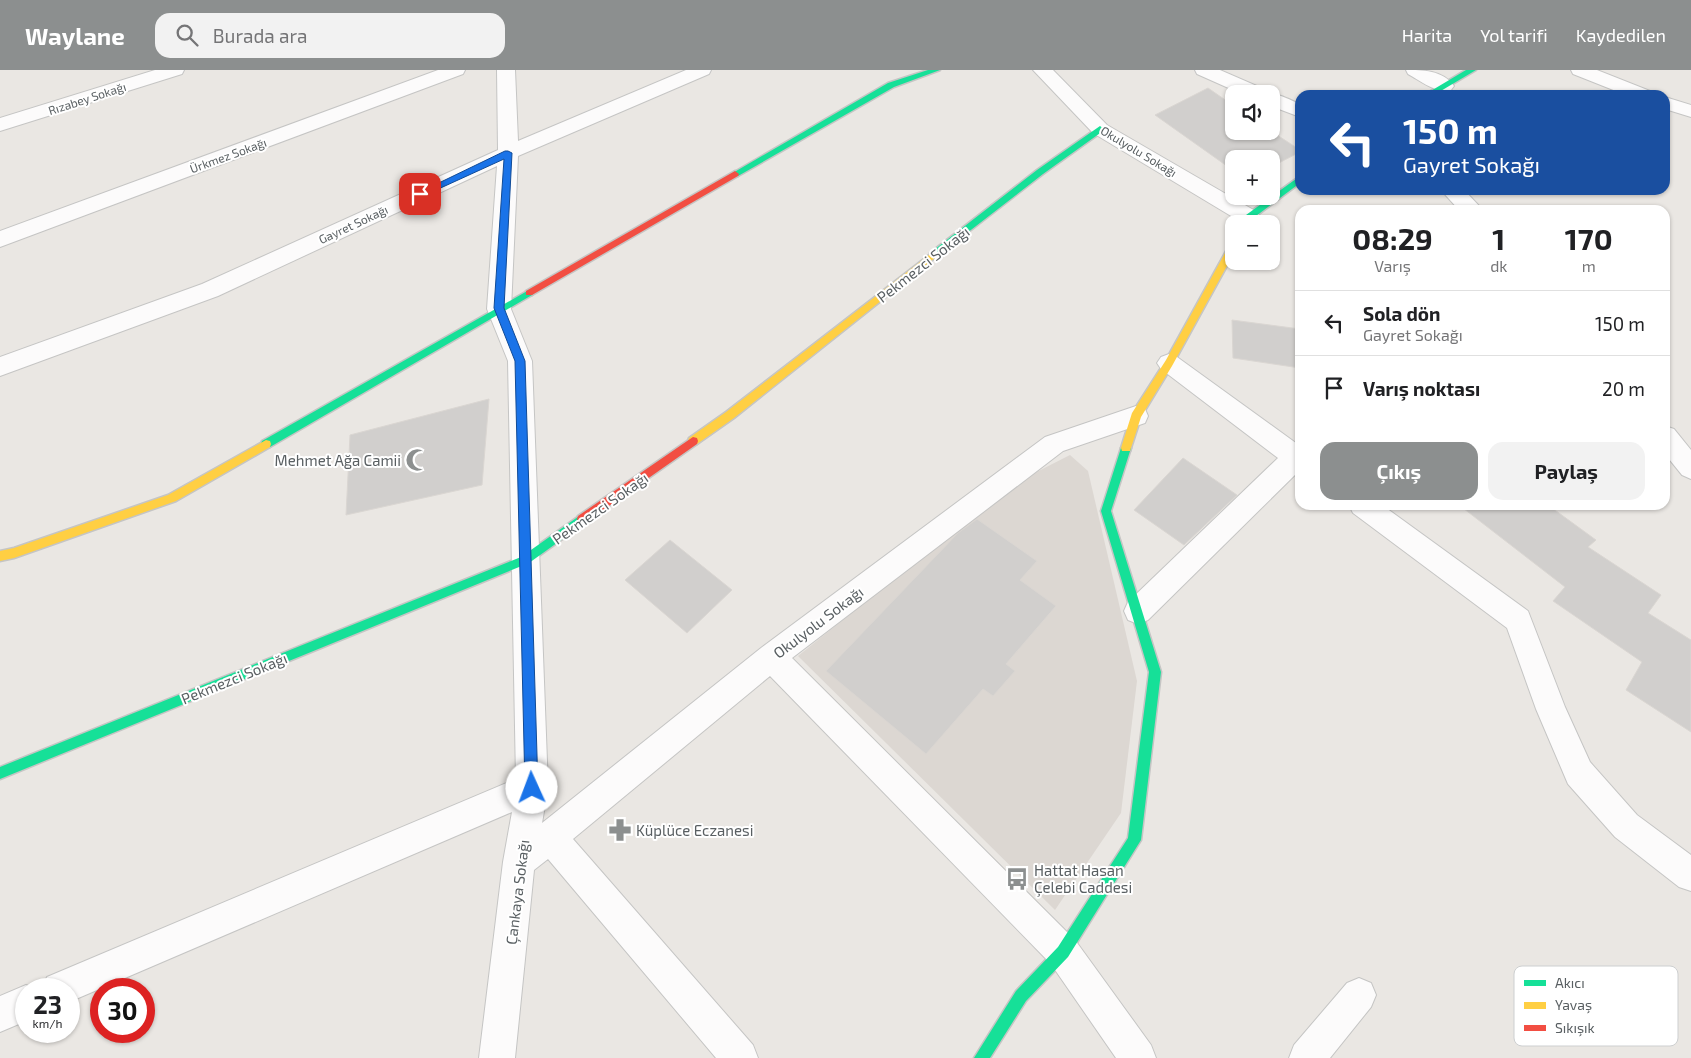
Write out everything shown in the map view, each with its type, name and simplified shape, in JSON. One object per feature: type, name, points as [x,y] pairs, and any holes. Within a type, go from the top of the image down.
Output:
[{"type":"street","name":"Rızabey Sokağı","points":[[0,125],[174,70]]},
{"type":"street","name":"Ürkmez Sokağı","points":[[0,239],[456,70]]},
{"type":"street","name":"Çankaya Sokağı","points":[[496,1058],[519,862],[532,788],[520,361],[499,308],[508,153],[506,70]]},
{"type":"street","name":"Gayret Sokağı","points":[[0,367],[210,290],[508,153],[702,70]]},
{"type":"street","points":[[0,556],[14,553],[172,498],[499,308],[891,85],[936,70]]},
{"type":"street","name":"Okulyolu Sokağı","points":[[1042,70],[1100,129],[1239,215]]},
{"type":"street","points":[[1204,70],[1238,85]]},
{"type":"street","points":[[1415,70],[1436,90],[1472,70]]},
{"type":"street","points":[[1580,70],[1604,75],[1633,90]]},
{"type":"street","points":[[1280,103],[1295,109]]},
{"type":"street","points":[[1670,105],[1691,111]]},
{"type":"street","name":"Pekmezci Sokağı","points":[[0,773],[525,560],[730,415],[1040,172],[1100,129]]},
{"type":"street","points":[[1254,215],[1295,184]]},
{"type":"street","points":[[1457,195],[1467,205]]},
{"type":"street","points":[[981,1058],[1021,996],[1064,952],[1134,840],[1155,672],[1106,511],[1136,416],[1169,363],[1225,260]]},
{"type":"street","points":[[1169,363],[1295,456]]},
{"type":"street","name":"Okulyolu Sokağı","points":[[519,862],[771,657],[1054,444],[1136,416]]},
{"type":"street","points":[[1670,442],[1691,468]]},
{"type":"street","points":[[1138,611],[1295,461]]},
{"type":"street","points":[[1369,510],[1518,620],[1551,709],[1579,773],[1626,826],[1691,875]]},
{"type":"street","points":[[771,657],[1064,952],[1138,1058]]},
{"type":"street","points":[[80,980],[532,788]]},
{"type":"street","points":[[550,837],[740,1058]]},
{"type":"street","points":[[1307,1058],[1359,994]]},
{"type":"street","points":[[0,1014],[15,1008]]},
{"type":"shaded area","points":[[1070,455],[1088,471],[1137,681],[1121,813],[1055,910],[798,656],[1009,486]]},
{"type":"building","points":[[1208,88],[1225,100],[1225,140],[1280,140],[1280,137],[1295,147],[1295,155],[1280,162],[1280,150],[1225,150],[1225,165],[1155,115]]},
{"type":"building","points":[[1232,320],[1295,328],[1295,367],[1233,358]]},
{"type":"building","name":"Mehmet Ağa Camii","points":[[489,399],[482,485],[346,515],[350,435]]},
{"type":"building","points":[[1183,458],[1237,495],[1184,545],[1134,510]]},
{"type":"building","points":[[1465,510],[1555,510],[1596,540],[1588,547],[1661,595],[1648,613],[1691,640],[1691,732],[1626,690],[1642,662],[1553,601],[1565,587]]},
{"type":"building","points":[[977,519],[1037,561],[1020,580],[1056,606],[1006,664],[1015,671],[993,696],[983,689],[926,754],[826,671],[958,533]]},
{"type":"building","points":[[670,540],[732,590],[687,633],[625,580]]},
{"type":"traffic: fast","points":[[735,174],[891,85],[936,70]]},
{"type":"traffic: fast","points":[[1437,90],[1472,70]]},
{"type":"traffic: fast","points":[[933,255],[1040,172],[1100,129]]},
{"type":"traffic: fast","points":[[1252,215],[1295,183]]},
{"type":"traffic: fast","points":[[266,444],[529,293]]},
{"type":"traffic: fast","points":[[981,1058],[1021,996],[1063,952],[1134,840],[1155,672],[1106,511],[1126,448]]},
{"type":"traffic: fast","points":[[0,773],[525,560],[582,519]]},
{"type":"traffic: slow","points":[[693,441],[730,415],[933,255]]},
{"type":"traffic: slow","points":[[1126,448],[1136,416],[1169,363],[1225,260]]},
{"type":"traffic: slow","points":[[0,556],[14,553],[172,498],[266,444]]},
{"type":"traffic: jam","points":[[529,293],[735,174]]},
{"type":"traffic: jam","points":[[582,519],[693,441]]},
{"type":"place","name":"Mehmet Ağa Camii","points":[[417,460]]},
{"type":"place","name":"Küplüce Eczanesi","points":[[620,830]]},
{"type":"place","name":"Hattat Hasan Çelebi Caddesi","points":[[1017,879]]},
{"type":"route","points":[[420,194],[508,153],[499,308],[520,361],[532,788]]}]
